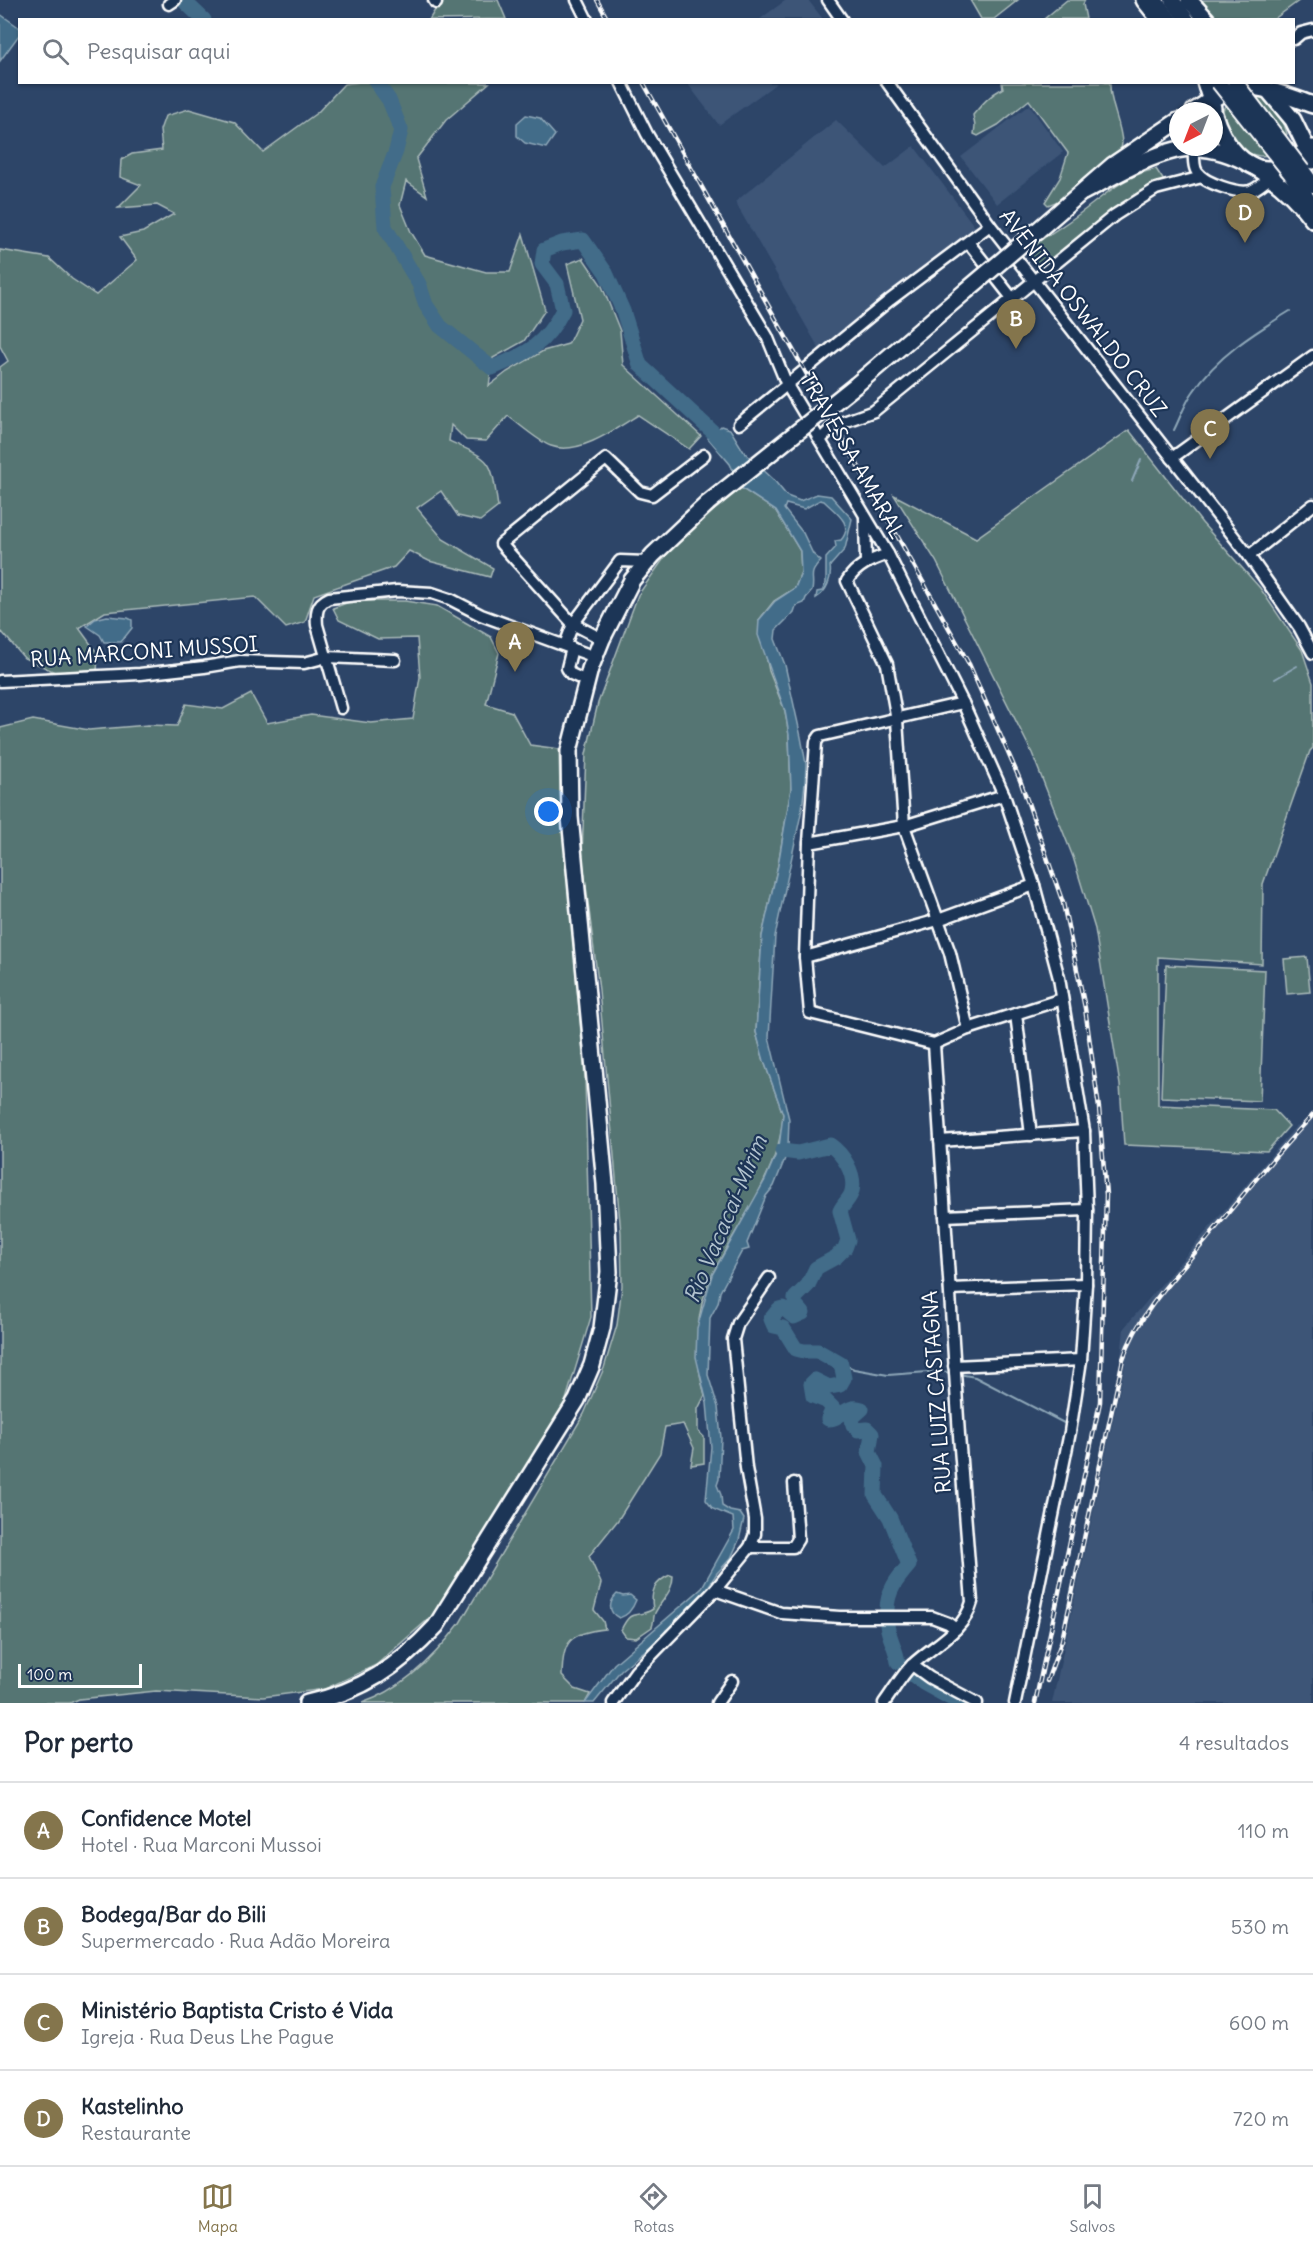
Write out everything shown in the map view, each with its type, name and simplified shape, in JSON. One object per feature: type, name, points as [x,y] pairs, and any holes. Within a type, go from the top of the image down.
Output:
[{"type":"highway","points":[[1144,0],[1158,18]]},
{"type":"highway","points":[[1189,0],[1205,18]]},
{"type":"highway","points":[[1206,84],[1211,102]]},
{"type":"highway","points":[[1223,154],[1260,168],[1274,169],[1305,161],[1293,120],[1265,86]]},
{"type":"highway","points":[[1220,102],[1235,88],[1265,86],[1313,105]]},
{"type":"highway","points":[[307,1703],[329,1698],[361,1686],[413,1651],[436,1626],[577,1400],[589,1374],[600,1337],[609,1272],[605,1184],[570,817],[569,751],[586,681],[602,639],[632,580],[646,562],[708,503],[856,385],[1113,165],[1169,127]]},
{"type":"highway","points":[[1223,136],[1238,155],[1298,200],[1313,220]]},
{"type":"highway","points":[[1083,192],[1147,160],[1169,152]]},
{"type":"main road","points":[[1155,0],[1168,18]]},
{"type":"main road","points":[[1172,0],[1186,18]]},
{"type":"main road","points":[[1220,84],[1305,161],[1313,207]]},
{"type":"main road","points":[[1237,84],[1305,161],[1313,185]]},
{"type":"street","points":[[577,0],[586,18]]},
{"type":"street","points":[[828,0],[841,18]]},
{"type":"street","points":[[1295,38],[1301,33],[1313,30]]},
{"type":"street","name":"TRAVESSA AMARAL","points":[[622,84],[647,134],[767,336],[787,385],[888,554],[866,562],[853,572],[847,581],[887,664],[897,720],[904,826],[950,953],[968,1029]]},
{"type":"street","name":"AVENIDA OSWALDO CRUZ","points":[[888,84],[990,225],[1249,556],[1299,627],[1313,653]]},
{"type":"street","points":[[1194,156],[1195,166],[1202,177],[1212,184],[1246,192],[1270,178]]},
{"type":"street","points":[[820,440],[835,425],[874,411],[1115,215],[1156,189],[1202,177]]},
{"type":"street","points":[[739,424],[890,300],[990,225]]},
{"type":"street","points":[[968,242],[1012,298]]},
{"type":"street","points":[[1172,458],[1313,356]]},
{"type":"street","points":[[602,639],[573,624],[501,544],[606,459],[640,492],[652,495],[704,455]]},
{"type":"street","points":[[1249,556],[1313,505]]},
{"type":"street","points":[[865,516],[866,562]]},
{"type":"street","points":[[888,554],[963,703],[1004,795],[1034,885],[1059,978],[1084,1131],[1087,1210],[1086,1284],[1081,1360],[1060,1487],[1016,1703]]},
{"type":"street","points":[[586,681],[571,674],[567,668],[573,624],[620,561],[646,562]]},
{"type":"street","points":[[341,708],[317,625],[316,611],[322,602],[329,598],[397,591],[432,593],[450,599],[481,615],[595,657]]},
{"type":"street","name":"RUA MARCONI MUSSOI","points":[[0,681],[140,674],[240,661],[304,663],[327,657],[395,660]]},
{"type":"street","points":[[963,703],[820,736],[816,742],[809,843],[805,957],[810,1013],[934,1044],[968,1029],[1062,999]]},
{"type":"street","points":[[809,843],[904,826],[1004,795]]},
{"type":"street","points":[[805,957],[938,920],[1034,885]]},
{"type":"street","points":[[1017,1014],[1031,1135]]},
{"type":"street","name":"RUA LUIZ CASTAGNA","points":[[884,1703],[912,1665],[956,1629],[970,1611],[972,1602],[954,1366],[934,1044]]},
{"type":"street","points":[[940,1141],[1084,1131]]},
{"type":"street","points":[[945,1216],[1087,1210]]},
{"type":"street","points":[[613,1703],[636,1671],[715,1590],[750,1547],[755,1534],[733,1339],[738,1323],[770,1278]]},
{"type":"street","points":[[950,1289],[1086,1284]]},
{"type":"street","points":[[954,1366],[1081,1360]]},
{"type":"street","points":[[750,1547],[793,1547],[796,1544],[798,1539],[794,1483]]},
{"type":"street","points":[[715,1590],[781,1613],[840,1617],[932,1617],[956,1629]]},
{"type":"street","points":[[912,1665],[930,1678],[977,1703]]},
{"type":"street","points":[[717,1703],[732,1681]]},
{"type":"shaded area","points":[[786,0],[808,0],[822,18],[761,18]]},
{"type":"shaded area","points":[[0,14],[18,27],[18,36],[0,61]]},
{"type":"shaded area","points":[[688,84],[776,84],[719,125]]},
{"type":"shaded area","points":[[1029,105],[1063,152],[997,204],[961,157]]},
{"type":"shaded area","points":[[526,115],[540,118],[555,135],[546,148],[525,143],[517,136],[517,123]]},
{"type":"shaded area","points":[[836,120],[885,168],[914,146],[978,231],[821,352],[735,202]]},
{"type":"shaded area","name":"Rio Vacacaí-Mirim","points":[[721,426],[730,429],[744,452],[773,479],[787,496],[800,501],[817,494],[831,496],[852,519],[845,549],[830,566],[828,584],[823,592],[816,598],[817,592],[822,591],[826,583],[826,558],[836,547],[835,541],[841,540],[845,534],[845,524],[833,509],[820,500],[804,509],[786,504],[784,509],[803,533],[813,554],[821,561],[813,573],[812,591],[804,603],[796,606],[794,612],[776,630],[775,639],[785,665],[806,764],[802,809],[775,936],[769,1037],[789,1119],[788,1147],[792,1151],[786,1156],[774,1186],[766,1196],[747,1243],[749,1249],[742,1251],[720,1292],[718,1303],[710,1318],[708,1375],[718,1407],[721,1438],[717,1485],[722,1506],[740,1513],[744,1519],[739,1540],[731,1558],[717,1573],[699,1601],[666,1630],[663,1636],[621,1670],[594,1703],[585,1703],[614,1664],[701,1589],[734,1530],[733,1517],[713,1509],[706,1500],[711,1447],[707,1403],[696,1357],[697,1328],[712,1275],[765,1180],[779,1147],[783,1114],[756,1032],[762,936],[778,865],[791,789],[789,735],[785,711],[758,635],[759,620],[775,601],[795,588],[801,573],[800,551],[776,511],[741,488],[730,464],[708,438]]},
{"type":"shaded area","points":[[107,616],[132,620],[132,628],[121,642],[104,642],[100,635],[87,626],[95,619]]},
{"type":"shaded area","points":[[1313,1119],[1313,1703],[1052,1703],[1126,1360],[1121,1356],[1124,1328],[1296,1126]]},
{"type":"shaded area","points":[[617,1594],[630,1595],[636,1600],[629,1611],[619,1618],[611,1610],[612,1600]]},
{"type":"green space","points":[[441,0],[498,0],[506,18],[430,18]]},
{"type":"green space","points":[[970,0],[1018,0],[995,18],[980,18]]},
{"type":"green space","points":[[1067,0],[1085,0],[1083,4],[1086,18],[1045,18]]},
{"type":"green space","points":[[1200,0],[1300,0],[1275,18],[1215,18]]},
{"type":"green space","points":[[344,84],[488,84],[446,120],[416,159],[427,196],[406,181],[400,205],[411,232],[425,255],[486,272],[510,272],[523,234],[545,310],[524,341],[493,358],[489,386],[507,372],[543,351],[568,344],[580,319],[567,264],[583,258],[602,286],[620,331],[623,365],[701,436],[689,449],[638,415],[596,440],[562,448],[541,441],[508,416],[486,441],[466,440],[451,425],[449,441],[475,453],[488,464],[494,479],[498,507],[480,521],[458,516],[441,491],[417,508],[443,539],[493,568],[490,577],[429,561],[409,551],[394,567],[314,595],[305,622],[286,628],[255,597],[105,612],[79,628],[98,654],[97,673],[57,673],[24,658],[2,632],[0,635],[0,367],[8,361],[0,346],[0,250],[49,258],[72,279],[96,295],[137,260],[120,237],[143,232],[174,214],[157,205],[118,208],[141,185],[120,177],[121,160],[132,154],[162,150],[160,130],[165,116],[189,109],[234,122],[263,152],[318,112]]},
{"type":"green space","points":[[1002,84],[1110,84],[1111,98],[1121,135],[1120,149],[1111,160],[1093,172],[1067,195],[1048,205],[1045,202],[1060,178],[1068,153],[1029,100],[998,125],[978,136],[974,134],[973,115],[994,93],[1003,88]]},
{"type":"green space","points":[[1256,93],[1276,110],[1287,134],[1275,151],[1260,156],[1252,154],[1238,144],[1223,122],[1223,109],[1228,100]]},
{"type":"green space","points":[[1156,169],[1164,181],[1161,185],[1056,256],[1044,268],[1040,268],[1030,258],[1030,250],[1036,243],[1109,191],[1126,180]]},
{"type":"green space","points":[[1129,430],[1202,523],[1260,588],[1302,650],[1313,683],[1313,748],[1263,884],[1262,964],[1158,957],[1158,1105],[1274,1110],[1289,1126],[1267,1151],[1124,1145],[1120,1085],[1095,929],[1073,857],[1032,753],[936,561],[894,495],[976,538]]},
{"type":"green space","points":[[741,488],[776,511],[800,551],[801,573],[795,588],[774,601],[759,620],[769,671],[785,711],[789,735],[791,789],[778,865],[762,936],[756,1032],[783,1114],[778,1146],[770,1167],[756,1197],[713,1273],[702,1301],[698,1349],[705,1395],[698,1409],[698,1431],[704,1437],[704,1463],[691,1465],[694,1448],[683,1424],[665,1427],[660,1453],[618,1520],[589,1556],[601,1583],[594,1610],[603,1621],[605,1629],[583,1633],[570,1641],[564,1654],[562,1676],[575,1689],[590,1694],[585,1703],[362,1703],[391,1690],[417,1670],[460,1623],[584,1414],[604,1368],[617,1325],[622,1286],[621,1233],[599,990],[582,854],[586,754],[598,703],[638,595],[667,554],[694,527]]},
{"type":"green space","points":[[352,601],[405,601],[437,606],[491,637],[499,653],[486,704],[512,712],[530,745],[559,749],[560,790],[585,1078],[591,1317],[565,1403],[432,1616],[376,1665],[325,1689],[263,1697],[156,1691],[79,1699],[70,1703],[0,1703],[0,728],[33,720],[89,730],[148,725],[177,726],[186,704],[223,709],[251,694],[267,723],[311,715],[371,723],[413,719],[420,677],[417,638],[378,639],[339,620],[333,608]]},
{"type":"green space","points":[[1307,957],[1310,992],[1287,994],[1284,959]]},
{"type":"green space","points":[[1166,965],[1265,970],[1260,1101],[1161,1097]]},
{"type":"green space","points":[[670,1575],[673,1576],[673,1582],[655,1613],[652,1627],[636,1638],[626,1637],[621,1630],[628,1618],[653,1609],[654,1588]]},
{"type":"waterway","name":"Rio Vacacaí-Mirim","points":[[183,0],[202,18]]},
{"type":"waterway","name":"Rio Vacacaí-Mirim","points":[[377,84],[389,100],[401,130],[396,151],[382,187],[385,227],[419,284],[426,305],[440,326],[492,368],[525,353],[542,340],[563,310],[557,284],[542,264],[544,250],[562,243],[583,240],[606,273],[623,311],[640,365],[714,433],[726,447]]},
{"type":"waterway","points":[[1174,430],[1190,396],[1213,367],[1250,337],[1290,311]]},
{"type":"waterway","points":[[1132,481],[1141,460]]},
{"type":"waterway","points":[[1275,679],[1297,666]]},
{"type":"waterway","points":[[782,1151],[798,1153],[830,1145],[844,1159],[852,1178],[851,1194],[840,1211],[848,1240],[845,1248],[836,1257],[816,1268],[808,1285],[795,1298],[795,1304],[803,1313],[794,1317],[783,1308],[779,1309],[771,1319],[774,1326],[783,1328],[796,1349],[818,1351],[841,1364],[844,1378],[840,1385],[829,1387],[815,1380],[811,1384],[813,1396],[826,1401],[833,1408],[828,1419],[833,1419],[852,1408],[862,1409],[852,1418],[853,1425],[858,1430],[867,1429],[872,1434],[869,1452],[876,1466],[875,1495],[890,1518],[909,1565],[891,1591],[887,1610]]},
{"type":"waterway","points":[[838,1362],[854,1369],[888,1375],[941,1371],[950,1373]]},
{"type":"waterway","points":[[959,1374],[975,1377],[1064,1423]]},
{"type":"waterway","points":[[887,1625],[898,1662]]},
{"type":"waterway","points":[[913,1675],[959,1703]]},
{"type":"railway","points":[[597,0],[607,18]]},
{"type":"railway","points":[[644,84],[969,664],[1020,780],[1063,903],[1085,1008],[1099,1108],[1106,1195],[1100,1402],[1035,1703]]},
{"type":"railway","points":[[1047,1681],[1062,1640],[1123,1359],[1130,1342],[1138,1326],[1170,1282],[1313,1115]]},
{"type":"place","name":"Kastelinho","points":[[1245,243]]},
{"type":"place","name":"Bodega/Bar do Bili","points":[[1016,349]]},
{"type":"place","name":"Ministério Baptista Cristo é Vida","points":[[1210,459]]},
{"type":"place","name":"Confidence Motel","points":[[515,672]]}]
